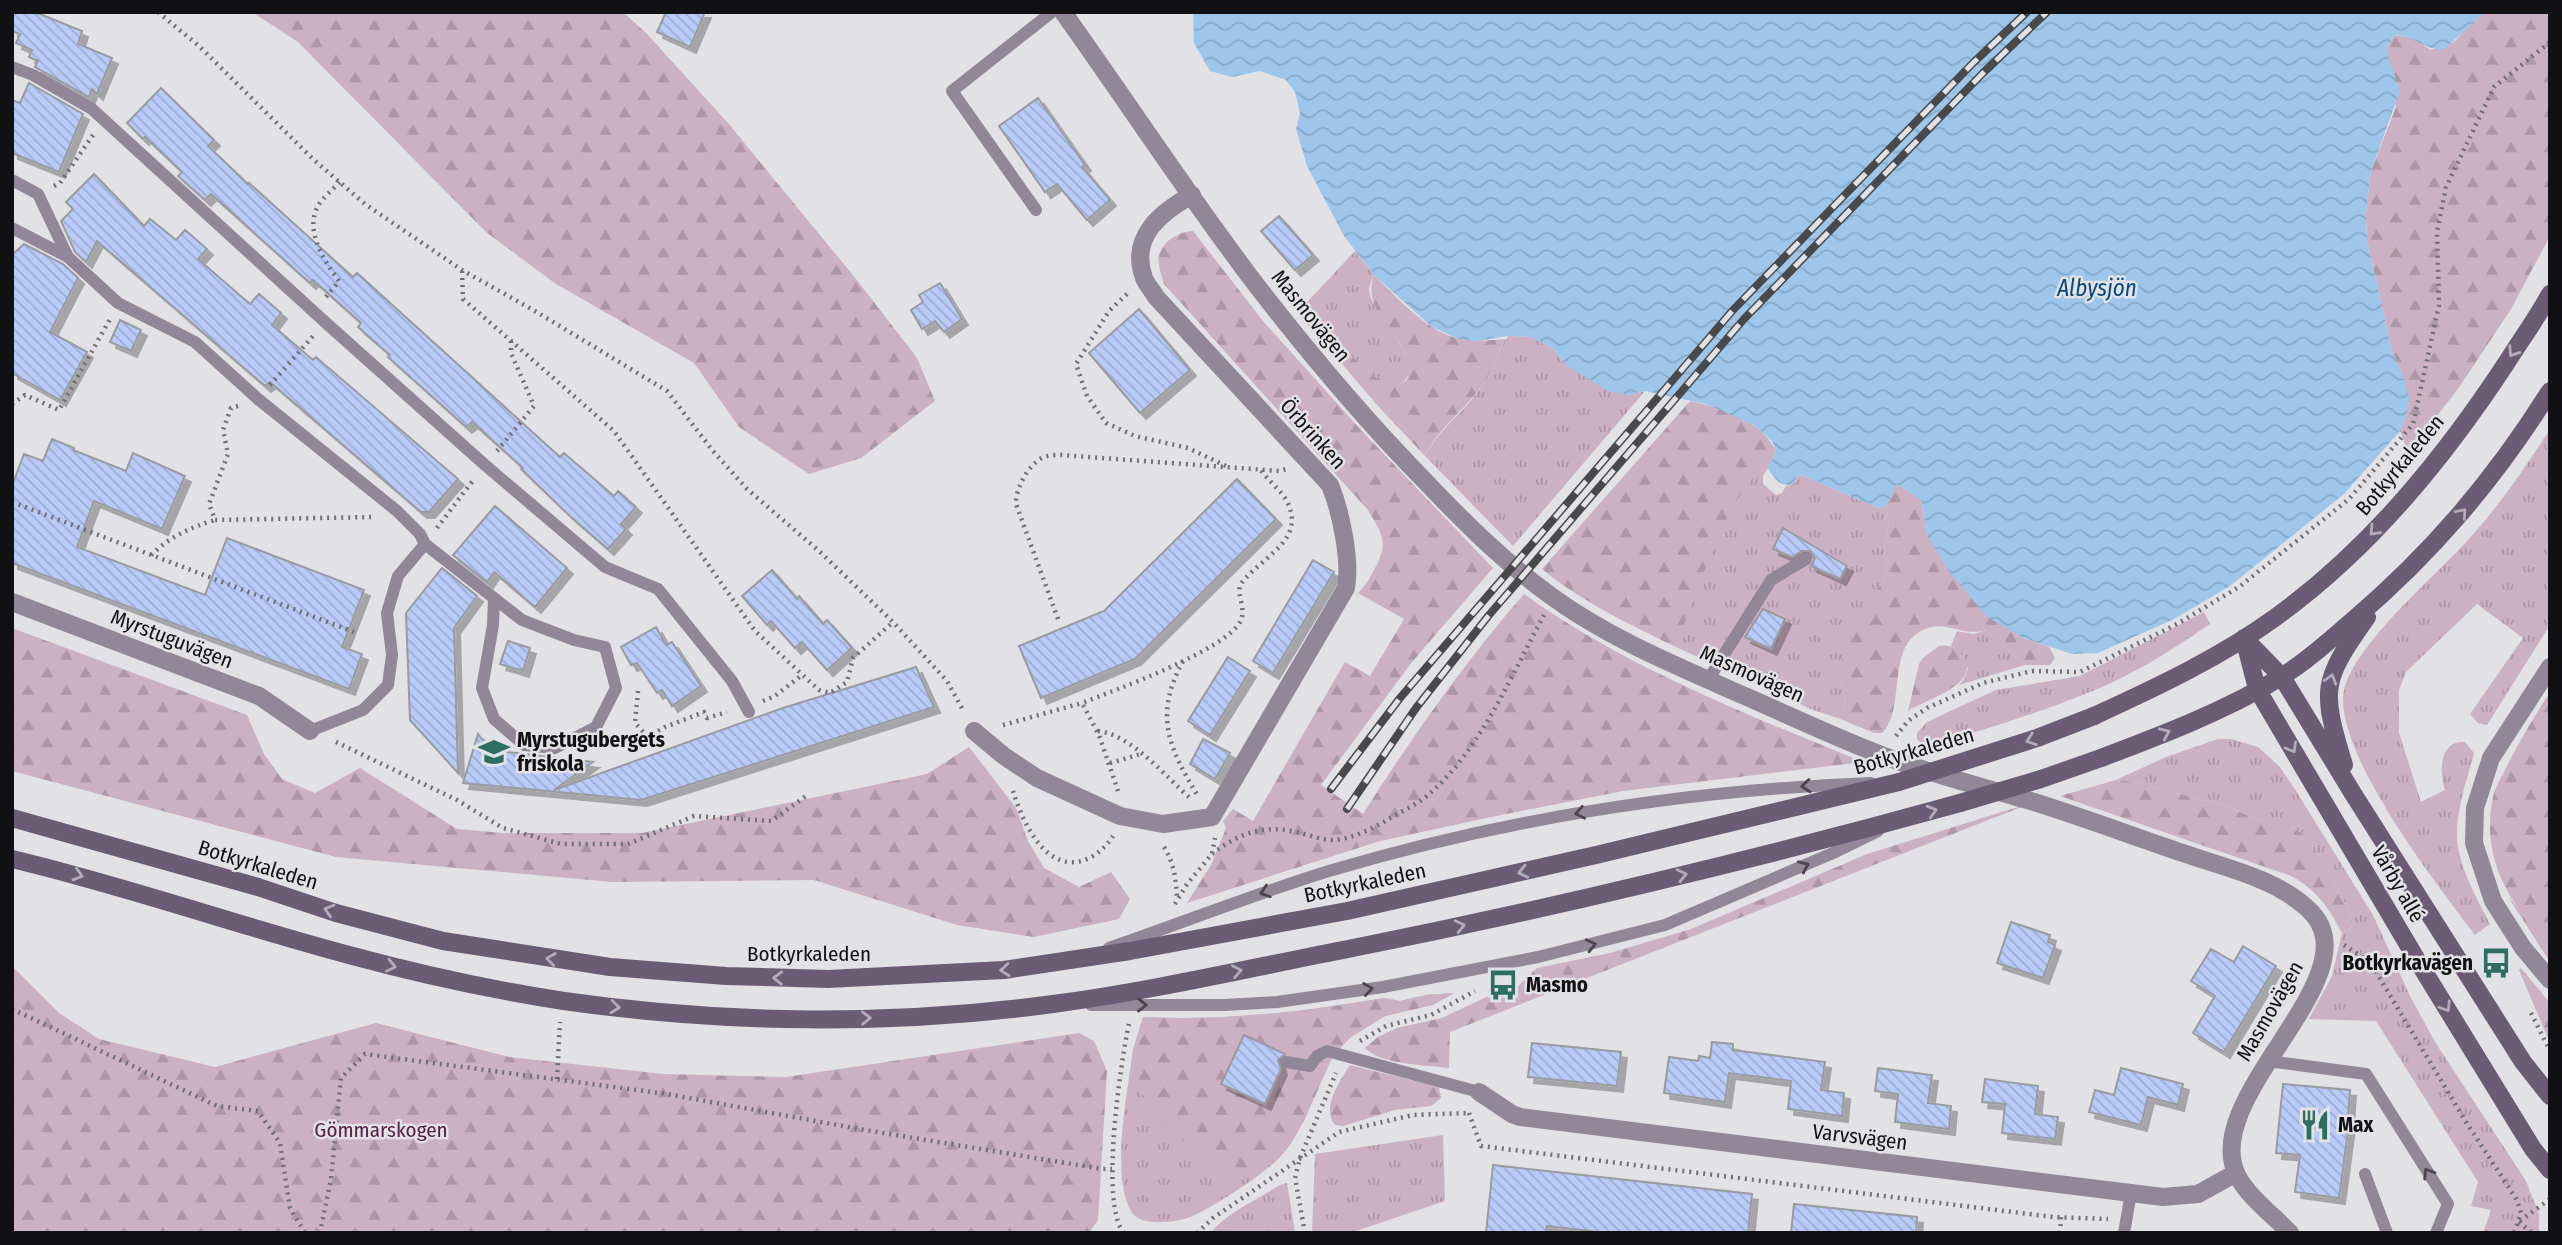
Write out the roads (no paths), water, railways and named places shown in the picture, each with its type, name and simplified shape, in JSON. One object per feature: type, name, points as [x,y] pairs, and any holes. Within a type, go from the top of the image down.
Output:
[{"type":"main road","name":"Botkyrkaleden","points":[[12,818],[209,873],[336,913],[432,938],[610,967],[726,976],[828,979],[1004,970],[1073,961],[1347,911],[1596,855],[1899,782],[2037,738],[2094,716],[2188,670],[2244,639],[2322,581],[2411,492],[2493,384],[2550,294]]},
{"type":"main road","points":[[12,859],[67,872],[351,956],[450,979],[561,1000],[689,1013],[793,1018],[923,1016],[1049,1005],[1169,984],[1444,930],[1737,862],[1960,803],[2040,779],[2155,737],[2282,677],[2381,597],[2430,550],[2474,500],[2550,391]]},
{"type":"main road","points":[[2352,792],[2328,707],[2329,685],[2340,655],[2381,597]]},
{"type":"main road","name":"Vårby allé","points":[[2244,639],[2282,677],[2523,1062],[2550,1096]]},
{"type":"main road","name":"Vårby allé","points":[[2244,639],[2257,689],[2417,960],[2533,1149],[2550,1170]]},
{"type":"street","name":"Masmovägen","points":[[1063,12],[1258,287],[1388,444],[1488,544],[1553,598],[1612,634],[1708,680],[1895,760],[2049,807],[2256,878],[2293,897],[2314,914],[2325,930],[2326,947],[2321,975],[2245,1104],[2232,1150],[2236,1173]]},
{"type":"street","name":"Örbrinken","points":[[974,731],[1037,778],[1120,816],[1163,824],[1212,817],[1346,588],[1349,572],[1336,501],[1330,485],[1156,297],[1144,279],[1141,254],[1148,229],[1167,209],[1192,195]]},
{"type":"street","name":"Myrstuguvägen","points":[[12,602],[259,696],[310,731]]},
{"type":"street","points":[[2550,667],[2491,758],[2475,808],[2474,843],[2493,901],[2523,948],[2550,980]]},
{"type":"street","name":"Varvsvägen","points":[[1479,1092],[1512,1114],[2131,1194],[2187,1196],[2209,1190],[2236,1173]]},
{"type":"street","points":[[2236,1173],[2259,1202],[2290,1233]]},
{"type":"lane","points":[[1036,210],[952,91],[1052,12]]},
{"type":"lane","points":[[12,67],[33,75],[92,109],[325,323],[605,567],[658,589],[732,681],[749,712]]},
{"type":"lane","points":[[12,180],[38,194],[68,257]]},
{"type":"lane","points":[[12,228],[68,257],[118,303],[195,342],[258,399],[386,503],[420,534],[425,544],[494,598],[522,620],[574,640],[605,647],[616,688],[596,727],[555,747],[545,747],[524,745],[494,719],[481,688],[493,625],[494,598]]},
{"type":"lane","points":[[310,731],[363,710],[388,685],[392,655],[387,613],[398,576],[425,544]]},
{"type":"lane","points":[[1708,680],[1771,580],[1806,559]]},
{"type":"lane","points":[[1073,961],[1237,900],[1415,848],[1593,811],[1820,785],[1899,782]]},
{"type":"lane","points":[[1049,1005],[1225,1005],[1277,1002],[1383,987],[1538,957],[1665,925],[1833,853],[1903,819]]},
{"type":"lane","points":[[1286,1062],[1310,1066],[1317,1056],[1327,1051],[1479,1092]]},
{"type":"lane","points":[[2268,1061],[2366,1074],[2448,1204],[2436,1233]]},
{"type":"lane","points":[[2365,1174],[2387,1233]]},
{"type":"lane","points":[[2124,1233],[2131,1194]]},
{"type":"water","name":"Albysjön","points":[[1193,12],[2486,12],[2443,50],[2394,35],[2386,50],[2400,91],[2371,171],[2366,214],[2367,240],[2392,351],[2409,398],[2400,431],[2344,494],[2230,586],[2174,619],[2098,653],[2072,654],[2023,638],[1986,616],[1948,570],[1927,535],[1921,500],[1897,484],[1886,506],[1878,508],[1799,474],[1793,484],[1781,483],[1768,468],[1776,451],[1772,441],[1754,425],[1706,404],[1645,391],[1629,395],[1608,391],[1567,366],[1552,348],[1531,337],[1508,336],[1477,341],[1459,339],[1432,327],[1374,275],[1344,236],[1307,166],[1296,129],[1300,113],[1295,92],[1286,80],[1260,71],[1232,77],[1210,71],[1194,43]]},
{"type":"railway","points":[[1331,789],[1400,698],[1733,310],[1974,62],[2027,12]]},
{"type":"railway","points":[[1347,809],[1416,708],[1489,615],[1744,319],[1984,72],[2047,12]]},
{"type":"place","name":"Myrstugubergets friskola","points":[[494,752]]},
{"type":"place","name":"Botkyrkavägen","points":[[2496,963]]},
{"type":"place","name":"Masmo","points":[[1503,985]]},
{"type":"place","name":"Max","points":[[2315,1125]]},
{"type":"park label","name":"Gömmarskogen","points":[[381,1130]]}]
